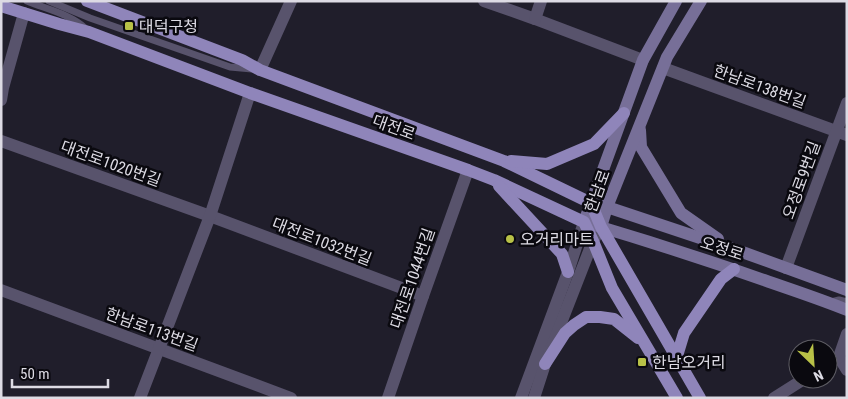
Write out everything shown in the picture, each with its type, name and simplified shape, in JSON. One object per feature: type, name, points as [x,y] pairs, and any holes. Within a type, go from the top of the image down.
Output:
[{"type":"main road","name":"대전로","points":[[87,1],[242,60],[260,70],[504,161],[591,202]]},
{"type":"main road","name":"한남로","points":[[584,222],[643,60],[676,1]]},
{"type":"main road","name":"한남로","points":[[601,227],[607,207],[667,57],[701,1]]},
{"type":"main road","name":"대전로","points":[[1,6],[26,7],[250,93],[468,170],[494,180],[584,222]]},
{"type":"main road","points":[[504,161],[547,164],[594,144],[624,113]]},
{"type":"main road","points":[[640,125],[641,147],[681,213],[730,248]]},
{"type":"main road","points":[[494,180],[562,254],[568,272]]},
{"type":"main road","points":[[591,202],[601,227],[700,398]]},
{"type":"main road","name":"오정로","points":[[591,202],[730,248],[847,290]]},
{"type":"main road","points":[[584,222],[594,241],[612,288],[677,398]]},
{"type":"main road","name":"오정로","points":[[584,222],[734,269],[847,310]]},
{"type":"main road","points":[[676,356],[684,333],[721,279],[734,269]]},
{"type":"main road","points":[[545,364],[565,333],[586,317],[614,319],[644,343]]},
{"type":"street","points":[[260,70],[291,1]]},
{"type":"street","points":[[484,1],[643,60]]},
{"type":"street","points":[[535,19],[541,1]]},
{"type":"street","points":[[1,100],[26,7]]},
{"type":"street","name":"한남로138번길","points":[[663,68],[841,133]]},
{"type":"street","points":[[140,398],[210,216],[250,93]]},
{"type":"street","name":"오정로9번길","points":[[786,268],[841,133],[847,103]]},
{"type":"street","name":"대전로1020번길","points":[[1,141],[210,216]]},
{"type":"street","name":"대전로1044번길","points":[[388,398],[468,170]]},
{"type":"street","name":"대전로1032번길","points":[[210,216],[423,296]]},
{"type":"street","name":"한남로","points":[[521,398],[568,272],[584,222]]},
{"type":"street","name":"한남로","points":[[534,398],[545,364],[601,227]]},
{"type":"street","name":"한남로113번길","points":[[1,290],[291,398]]},
{"type":"street","points":[[838,353],[847,334]]},
{"type":"street","points":[[774,398],[788,389]]},
{"type":"lane","points":[[49,1],[90,18],[230,67],[260,70]]},
{"type":"lane","points":[[828,302],[839,300],[847,302]]},
{"type":"place","name":"대덕구청","points":[[129,26]]},
{"type":"place","name":"오거리마트","points":[[510,239]]},
{"type":"place","name":"한남오거리","points":[[642,362]]}]
